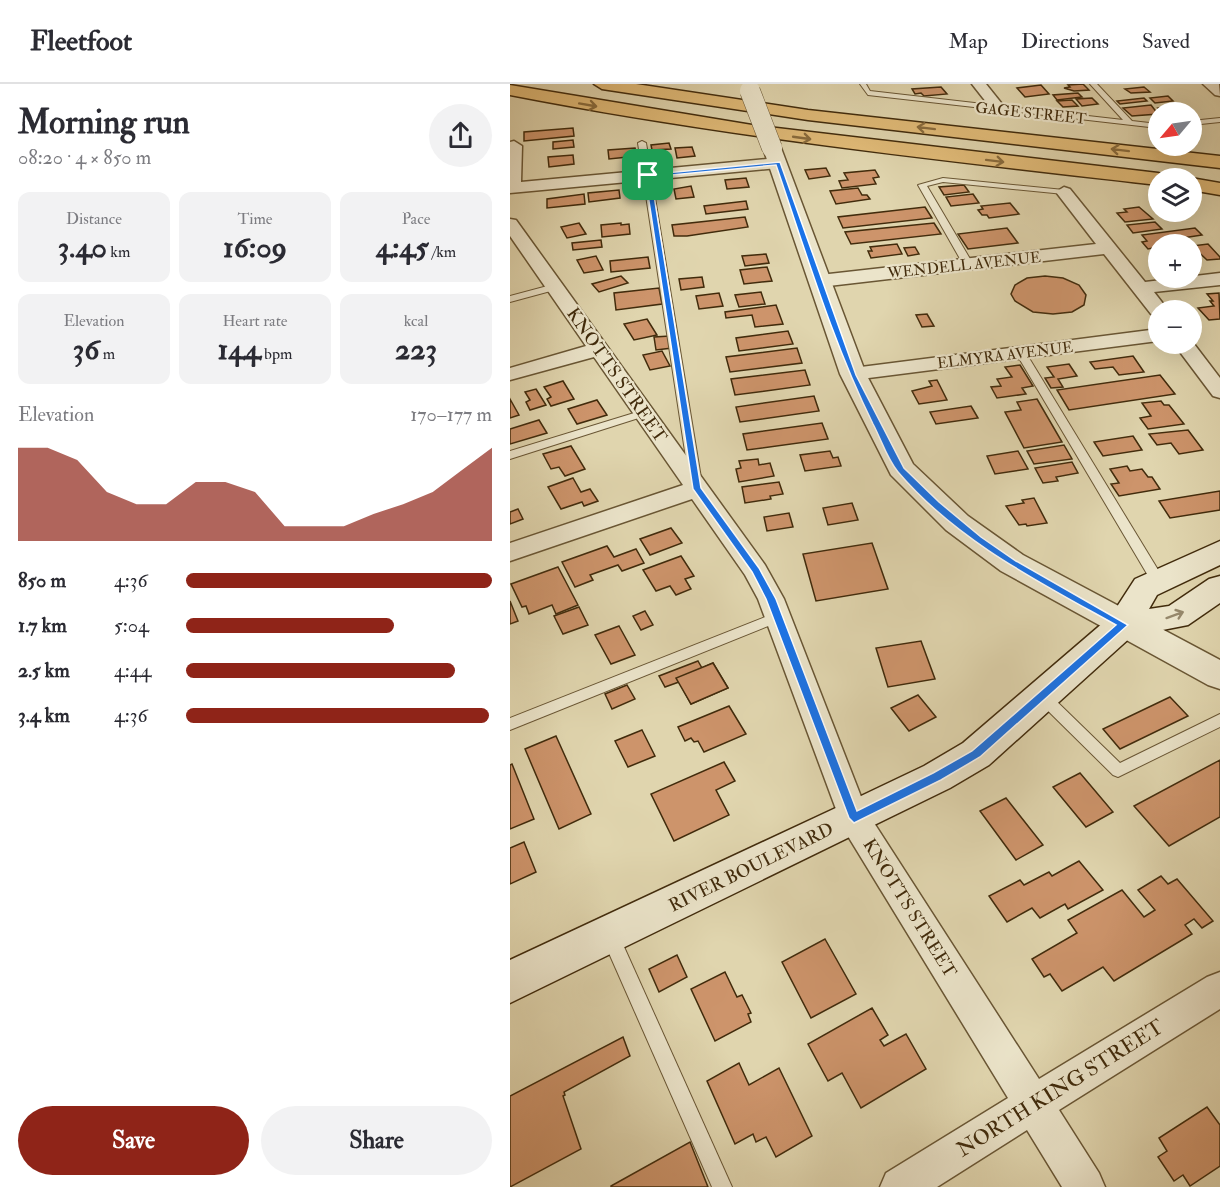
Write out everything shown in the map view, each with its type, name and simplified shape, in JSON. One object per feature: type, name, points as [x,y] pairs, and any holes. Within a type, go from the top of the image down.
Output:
[{"type":"highway","points":[[602,84],[808,115],[1220,162]]},
{"type":"highway","points":[[510,90],[659,117],[807,139],[1148,178]]},
{"type":"highway","points":[[1202,186],[1220,188]]},
{"type":"street","points":[[979,84],[999,109]]},
{"type":"street","points":[[1210,84],[1220,92]]},
{"type":"street","points":[[748,88],[775,155],[853,375],[900,469],[977,539],[1012,563],[1220,676]]},
{"type":"street","points":[[514,147],[512,188],[648,175],[775,155]]},
{"type":"street","points":[[1064,192],[1150,300]]},
{"type":"street","name":"KNOTTS STREET","points":[[510,224],[756,571],[778,617],[854,818],[1085,1187]]},
{"type":"street","name":"WENDELL AVENUE","points":[[820,281],[1109,248]]},
{"type":"street","points":[[1140,288],[1220,279]]},
{"type":"street","name":"ELMYRA AVENUE","points":[[853,375],[1148,336]]},
{"type":"street","points":[[510,374],[599,349]]},
{"type":"street","points":[[1192,354],[1220,392]]},
{"type":"street","points":[[510,552],[697,489]]},
{"type":"street","name":"RIVER BOULEVARD","points":[[510,982],[854,818],[937,777],[976,754],[1123,625],[1146,587],[1220,552]]},
{"type":"street","points":[[1123,625],[1177,617],[1220,587]]},
{"type":"street","name":"NORTH KING STREET","points":[[900,1187],[1220,989]]},
{"type":"lane","name":"GAGE STREET","points":[[863,84],[868,93],[1148,125]]},
{"type":"lane","points":[[1094,84],[1131,124]]},
{"type":"lane","points":[[1202,122],[1220,120]]},
{"type":"lane","points":[[642,143],[697,489]]},
{"type":"lane","points":[[968,264],[922,185],[943,180],[1064,192]]},
{"type":"lane","points":[[510,299],[555,287]]},
{"type":"lane","points":[[1021,353],[1158,581]]},
{"type":"lane","points":[[510,455],[644,413]]},
{"type":"lane","points":[[510,723],[778,617]]},
{"type":"lane","points":[[1042,696],[1118,771],[1220,720]]},
{"type":"lane","points":[[610,935],[722,1187]]},
{"type":"building","points":[[1083,84],[1089,90],[1074,91],[1064,88],[1070,87],[1068,85]]},
{"type":"building","points":[[1041,85],[1049,94],[1025,97],[1017,88]]},
{"type":"building","points":[[941,87],[947,94],[924,96],[921,93],[915,94],[912,89]]},
{"type":"building","points":[[1144,87],[1150,92],[1131,93],[1125,89]]},
{"type":"building","points":[[1078,93],[1082,97],[1057,100],[1053,95]]},
{"type":"building","points":[[1168,96],[1173,101],[1154,102],[1150,98]]},
{"type":"building","points":[[1092,98],[1098,104],[1082,106],[1076,99]]},
{"type":"building","points":[[1144,98],[1147,101],[1120,104],[1117,101]]},
{"type":"building","points":[[1072,100],[1078,106],[1063,107],[1057,101]]},
{"type":"building","points":[[1148,105],[1148,115],[1132,116],[1123,108]]},
{"type":"building","points":[[573,128],[574,136],[524,141],[524,132]]},
{"type":"building","points":[[573,140],[574,147],[553,149],[553,142]]},
{"type":"building","points":[[669,143],[671,149],[652,150],[651,145]]},
{"type":"building","points":[[692,147],[695,156],[677,158],[675,148]]},
{"type":"building","points":[[635,148],[637,156],[609,159],[608,150]]},
{"type":"building","points":[[573,155],[574,164],[549,167],[548,157]]},
{"type":"building","points":[[826,168],[830,176],[809,179],[805,170]]},
{"type":"building","points":[[875,170],[879,177],[873,178],[876,184],[842,188],[839,181],[848,180],[844,173]]},
{"type":"building","points":[[746,178],[749,187],[727,189],[725,180]]},
{"type":"building","points":[[964,185],[969,192],[944,195],[939,187]]},
{"type":"building","points":[[691,186],[694,197],[676,199],[674,189]]},
{"type":"building","points":[[858,188],[862,195],[867,195],[870,199],[836,204],[830,191]]},
{"type":"building","points":[[619,190],[620,198],[589,202],[588,193]]},
{"type":"building","points":[[584,194],[585,204],[547,208],[547,199]]},
{"type":"building","points":[[973,194],[979,203],[951,206],[946,197]]},
{"type":"building","points":[[746,201],[748,209],[706,214],[704,206]]},
{"type":"building","points":[[1010,203],[1019,214],[989,218],[978,210],[983,209],[981,206]]},
{"type":"building","points":[[925,207],[932,218],[843,228],[838,217]]},
{"type":"building","points":[[1139,207],[1148,215],[1148,220],[1125,222],[1117,213],[1127,212],[1124,209]]},
{"type":"building","points":[[745,217],[748,227],[674,236],[672,225]]},
{"type":"building","points":[[1155,222],[1162,229],[1133,233],[1127,225]]},
{"type":"building","points":[[579,223],[586,234],[567,238],[561,227]]},
{"type":"building","points":[[621,223],[621,225],[629,224],[630,234],[602,237],[601,225]]},
{"type":"building","points":[[934,223],[941,234],[851,244],[845,232]]},
{"type":"building","points":[[1007,228],[1018,243],[968,249],[958,234]]},
{"type":"building","points":[[1195,228],[1201,234],[1150,234]]},
{"type":"building","points":[[1148,234],[1148,249],[1142,242],[1147,241],[1142,235]]},
{"type":"building","points":[[601,240],[602,247],[573,250],[572,243]]},
{"type":"building","points":[[897,244],[902,254],[871,258],[868,251],[872,251],[870,247]]},
{"type":"building","points":[[1208,244],[1220,259],[1207,260],[1202,255],[1202,245]]},
{"type":"building","points":[[915,247],[919,254],[908,256],[904,248]]},
{"type":"building","points":[[766,254],[769,263],[745,266],[742,256]]},
{"type":"building","points":[[596,256],[603,270],[584,273],[577,260]]},
{"type":"building","points":[[648,257],[650,268],[611,272],[610,261]]},
{"type":"building","points":[[767,267],[772,281],[744,284],[740,270]]},
{"type":"building","points":[[621,276],[628,283],[599,292],[592,284]]},
{"type":"building","points":[[1045,276],[1063,278],[1079,285],[1086,295],[1084,305],[1072,312],[1053,314],[1033,312],[1015,301],[1011,294],[1015,285],[1027,278]]},
{"type":"building","points":[[702,277],[704,287],[681,290],[679,279]]},
{"type":"building","points":[[659,288],[662,304],[616,310],[614,293]]},
{"type":"building","points":[[761,292],[765,304],[739,307],[735,295]]},
{"type":"building","points":[[719,293],[723,306],[699,309],[696,296]]},
{"type":"building","points":[[1219,293],[1220,319],[1209,320],[1202,312],[1202,308],[1214,306],[1207,294]]},
{"type":"building","points":[[776,305],[783,324],[755,327],[752,315],[726,318],[725,312]]},
{"type":"building","points":[[927,314],[934,326],[922,327],[916,315]]},
{"type":"building","points":[[647,319],[657,335],[634,340],[624,324]]},
{"type":"building","points":[[788,331],[793,344],[739,351],[736,338]]},
{"type":"building","points":[[670,336],[672,348],[656,350],[654,337]]},
{"type":"building","points":[[797,348],[802,363],[730,372],[726,357]]},
{"type":"building","points":[[662,351],[670,366],[650,370],[643,355]]},
{"type":"building","points":[[1133,356],[1144,372],[1119,375],[1113,367],[1095,369],[1090,362]]},
{"type":"building","points":[[1069,364],[1077,376],[1058,379],[1063,387],[1051,388],[1045,378],[1054,377],[1047,367]]},
{"type":"building","points":[[1020,365],[1033,386],[1022,388],[1026,394],[997,398],[991,387],[1001,386],[997,379],[1012,377],[1005,367]]},
{"type":"building","points":[[805,370],[810,385],[735,395],[731,379]]},
{"type":"building","points":[[1160,375],[1175,394],[1069,410],[1057,390]]},
{"type":"building","points":[[937,380],[947,400],[919,404],[912,391],[932,386],[929,381]]},
{"type":"building","points":[[563,381],[574,399],[551,406],[547,399],[551,397],[544,387]]},
{"type":"building","points":[[536,389],[546,405],[530,410],[526,402],[530,400],[525,392]]},
{"type":"building","points":[[814,396],[819,411],[740,422],[736,407]]},
{"type":"building","points":[[510,399],[519,415],[510,418]]},
{"type":"building","points":[[1037,399],[1062,442],[1024,448],[1005,412],[1021,410],[1017,402]]},
{"type":"building","points":[[597,400],[607,415],[577,424],[568,409]]},
{"type":"building","points":[[1161,401],[1164,405],[1169,405],[1184,424],[1148,429],[1140,418],[1151,416],[1142,403]]},
{"type":"building","points":[[971,406],[978,418],[936,424],[930,412]]},
{"type":"building","points":[[539,420],[547,433],[510,444],[510,429]]},
{"type":"building","points":[[822,423],[828,439],[747,450],[743,434]]},
{"type":"building","points":[[1188,430],[1203,450],[1179,454],[1171,443],[1157,445],[1149,434]]},
{"type":"building","points":[[1133,436],[1142,450],[1103,456],[1094,442]]},
{"type":"building","points":[[1064,445],[1072,459],[1034,464],[1027,451]]},
{"type":"building","points":[[571,446],[585,469],[565,476],[559,467],[551,469],[543,454]]},
{"type":"building","points":[[830,451],[833,458],[838,457],[841,466],[805,471],[800,455]]},
{"type":"building","points":[[1018,451],[1028,469],[995,474],[987,456]]},
{"type":"building","points":[[758,459],[759,465],[770,463],[774,476],[739,482],[736,469],[741,468],[739,461]]},
{"type":"building","points":[[1072,462],[1078,473],[1056,477],[1058,481],[1043,483],[1035,468]]},
{"type":"building","points":[[1127,466],[1130,471],[1142,469],[1148,477],[1152,477],[1160,489],[1119,496],[1111,484],[1119,483],[1110,469]]},
{"type":"building","points":[[573,478],[581,492],[590,489],[598,501],[584,506],[582,502],[561,509],[548,487]]},
{"type":"building","points":[[779,482],[783,494],[770,496],[771,499],[745,503],[742,487]]},
{"type":"building","points":[[1220,491],[1220,510],[1170,518],[1159,501]]},
{"type":"building","points":[[1034,498],[1047,523],[1019,525],[1006,506],[1024,503],[1022,500]]},
{"type":"building","points":[[852,503],[858,520],[828,525],[823,508]]},
{"type":"building","points":[[518,509],[523,519],[510,524],[510,512]]},
{"type":"building","points":[[789,513],[793,527],[767,531],[764,517]]},
{"type":"building","points":[[671,528],[682,543],[650,555],[640,539]]},
{"type":"building","points":[[872,543],[888,589],[816,601],[803,554]]},
{"type":"building","points":[[607,546],[614,557],[636,549],[644,563],[622,571],[618,565],[590,575],[593,580],[575,587],[562,562]]},
{"type":"building","points":[[681,556],[694,576],[685,579],[691,589],[676,595],[670,586],[656,591],[643,570]]},
{"type":"building","points":[[558,567],[578,605],[556,614],[552,605],[529,614],[526,606],[522,607],[511,584]]},
{"type":"building","points":[[510,601],[518,621],[510,624]]},
{"type":"building","points":[[579,607],[588,625],[563,634],[554,616]]},
{"type":"building","points":[[645,611],[653,625],[641,630],[633,616]]},
{"type":"building","points":[[619,626],[635,655],[611,664],[595,635]]},
{"type":"building","points":[[921,641],[935,679],[888,687],[876,648]]},
{"type":"building","points":[[698,661],[702,668],[713,663],[728,688],[691,704],[679,682],[665,687],[659,676]]},
{"type":"building","points":[[713,663],[728,688],[691,704],[676,678]]},
{"type":"building","points":[[627,685],[635,699],[612,709],[605,694]]},
{"type":"building","points":[[918,695],[936,717],[909,731],[891,708]]},
{"type":"building","points":[[1170,697],[1188,716],[1120,749],[1103,729]]},
{"type":"building","points":[[729,706],[746,734],[704,752],[698,741],[694,742],[691,738],[685,741],[678,727]]},
{"type":"building","points":[[642,730],[655,756],[628,767],[615,741]]},
{"type":"building","points":[[556,736],[591,814],[559,829],[525,749]]},
{"type":"building","points":[[1220,760],[1220,817],[1169,846],[1134,806]]},
{"type":"building","points":[[724,762],[735,781],[716,790],[729,815],[674,841],[651,794]]},
{"type":"building","points":[[512,764],[534,819],[510,829],[510,765]]},
{"type":"building","points":[[1080,773],[1113,812],[1086,827],[1053,787]]},
{"type":"building","points":[[1006,798],[1043,845],[1016,860],[980,811]]},
{"type":"building","points":[[524,842],[536,872],[510,884],[510,848]]},
{"type":"building","points":[[1079,861],[1103,890],[1068,909],[1065,904],[1040,918],[1032,908],[1007,922],[989,896],[1020,880],[1024,885],[1049,872],[1052,876]]},
{"type":"building","points":[[1161,876],[1168,884],[1177,879],[1213,921],[1202,928],[1194,919],[1185,925],[1192,934],[1114,981],[1103,967],[1062,991],[1050,974],[1044,977],[1032,959],[1077,933],[1068,920],[1122,890],[1144,917],[1155,910],[1138,890]]},
{"type":"building","points":[[825,939],[856,994],[811,1018],[782,962]]},
{"type":"building","points":[[677,955],[687,977],[659,992],[649,969]]},
{"type":"building","points":[[725,972],[737,997],[742,995],[751,1013],[748,1014],[751,1022],[715,1041],[691,989]]},
{"type":"building","points":[[872,1008],[888,1035],[880,1040],[884,1046],[906,1034],[926,1069],[861,1108],[842,1073],[828,1081],[808,1044]]},
{"type":"building","points":[[623,1037],[630,1056],[564,1092],[563,1096],[581,1149],[510,1187],[510,1096]]},
{"type":"building","points":[[739,1063],[749,1085],[779,1068],[812,1136],[776,1157],[766,1137],[756,1142],[753,1134],[735,1144],[707,1081]]},
{"type":"building","points":[[1207,1107],[1220,1125],[1220,1166],[1190,1186],[1183,1175],[1174,1181],[1158,1157],[1167,1151],[1159,1138]]},
{"type":"building","points":[[690,1142],[708,1187],[611,1187],[611,1186]]},
{"type":"route","points":[[778,163],[853,375],[900,469],[977,539],[1012,563],[1123,625],[976,754],[937,777],[854,818],[771,599],[756,571],[697,489],[648,175],[778,163]]}]
